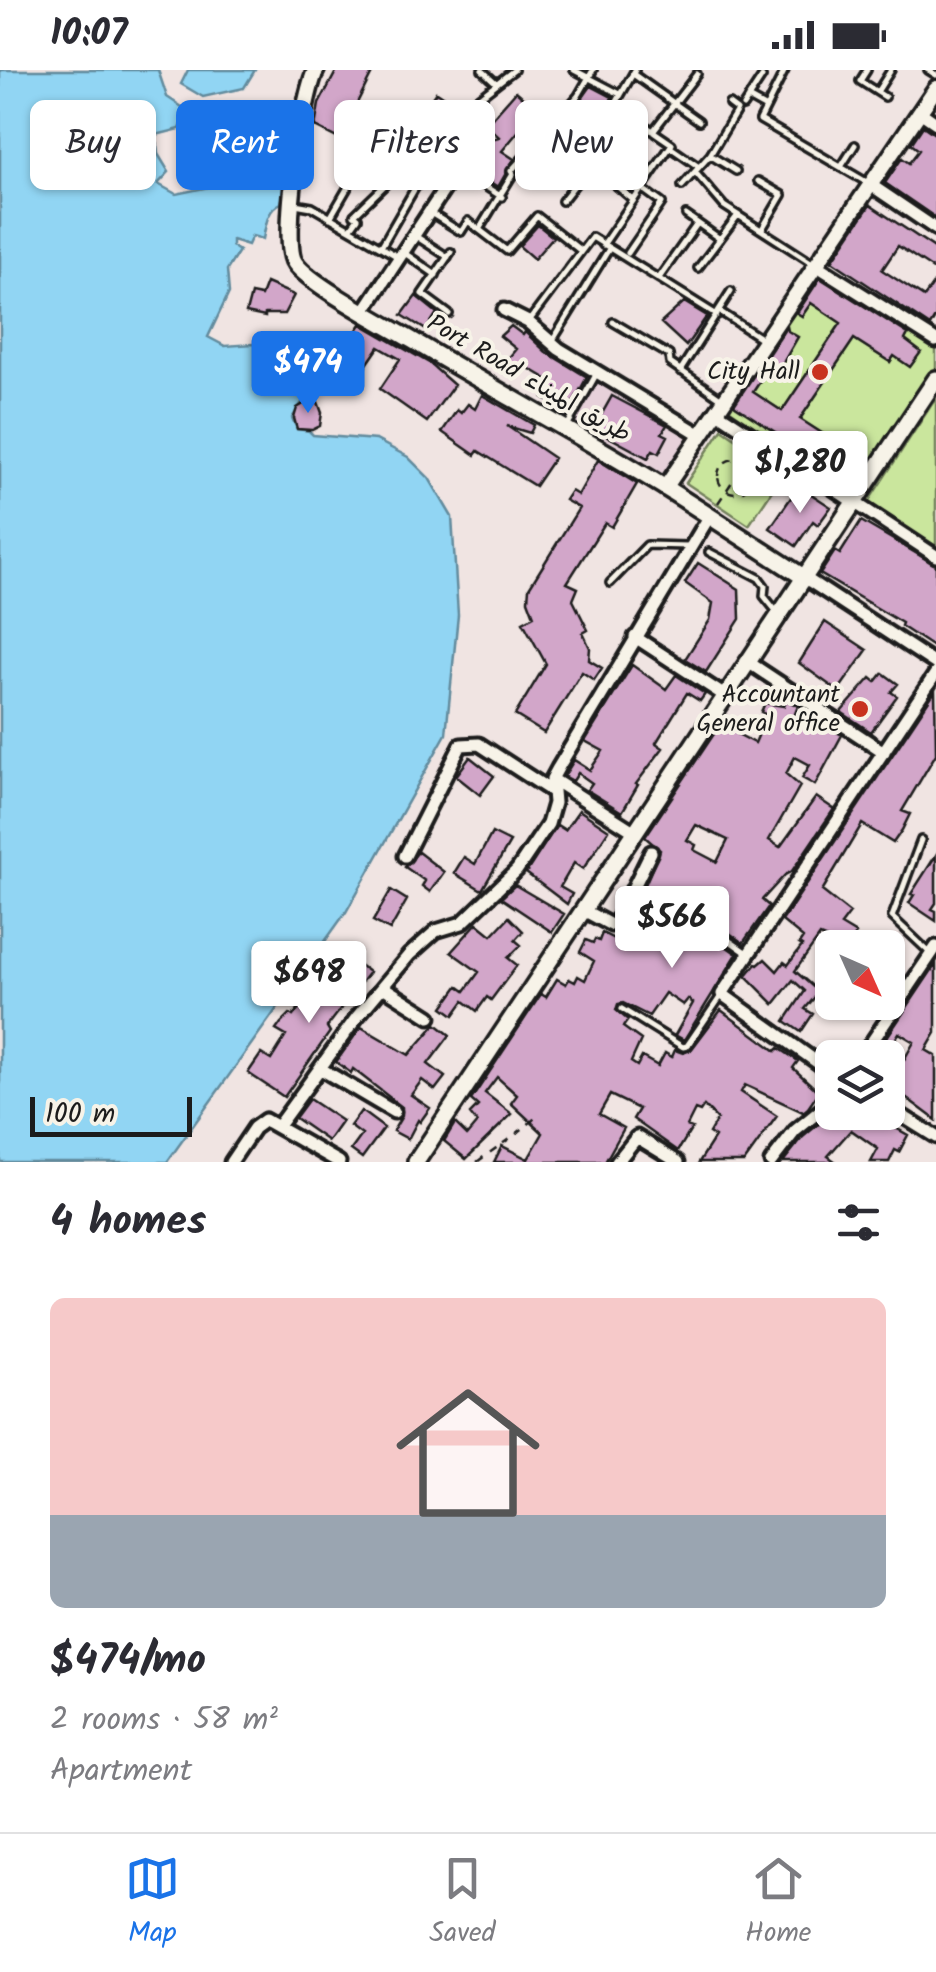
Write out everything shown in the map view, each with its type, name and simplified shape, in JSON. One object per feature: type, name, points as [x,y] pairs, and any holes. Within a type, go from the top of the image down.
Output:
[{"type":"main road","name":"Port Road طريق الميناء","points":[[316,70],[302,116],[292,204],[292,261],[364,312],[665,488],[805,578]]},
{"type":"main road","points":[[416,1162],[936,379]]},
{"type":"street","points":[[665,488],[936,88]]},
{"type":"street","points":[[920,112],[936,123]]},
{"type":"street","points":[[871,184],[936,229]]},
{"type":"street","points":[[364,312],[444,190]]},
{"type":"street","points":[[816,265],[936,341]]},
{"type":"street","points":[[504,310],[528,322],[559,349],[701,435]]},
{"type":"street","points":[[721,406],[758,440],[936,556]]},
{"type":"street","points":[[278,1126],[357,1017],[421,942],[436,931],[462,923],[504,886],[548,824],[554,803],[552,786],[635,637],[709,517]]},
{"type":"street","points":[[805,578],[936,664]]},
{"type":"street","points":[[635,637],[725,696]]},
{"type":"street","points":[[748,662],[884,752]]},
{"type":"street","points":[[815,1060],[722,994],[936,673]]},
{"type":"street","points":[[405,856],[462,746],[479,744],[635,832]]},
{"type":"street","points":[[583,910],[610,924],[616,923],[651,852]]},
{"type":"street","points":[[873,1040],[934,950]]},
{"type":"street","points":[[383,987],[430,1017]]},
{"type":"street","points":[[321,1069],[394,1112]]},
{"type":"street","points":[[771,1162],[795,1132],[815,1115]]},
{"type":"street","points":[[905,1118],[936,1137]]},
{"type":"street","points":[[230,1162],[259,1122],[265,1120],[339,1162]]},
{"type":"street","points":[[617,1162],[637,1137],[678,1162]]},
{"type":"lane","points":[[482,70],[495,82]]},
{"type":"lane","points":[[475,100],[514,70]]},
{"type":"lane","points":[[574,70],[621,95]]},
{"type":"lane","points":[[573,100],[593,70]]},
{"type":"lane","points":[[785,70],[760,120],[871,184]]},
{"type":"lane","points":[[867,70],[860,81],[886,97]]},
{"type":"lane","points":[[877,92],[891,70]]},
{"type":"lane","points":[[928,70],[936,75]]},
{"type":"lane","points":[[617,100],[634,72],[699,121]]},
{"type":"lane","points":[[653,131],[697,74]]},
{"type":"lane","points":[[743,106],[762,77]]},
{"type":"lane","points":[[748,98],[766,108]]},
{"type":"lane","points":[[682,186],[710,155],[738,110],[729,104]]},
{"type":"lane","points":[[648,128],[672,144],[648,176]]},
{"type":"lane","points":[[841,167],[854,145]]},
{"type":"lane","points":[[670,147],[697,170],[724,206],[816,265]]},
{"type":"lane","points":[[710,155],[736,172]]},
{"type":"lane","points":[[480,228],[502,196],[515,167]]},
{"type":"lane","points":[[758,182],[782,195],[762,230]]},
{"type":"lane","points":[[330,218],[346,190]]},
{"type":"lane","points":[[350,229],[358,218],[354,215],[379,190]]},
{"type":"lane","points":[[381,247],[414,190]]},
{"type":"lane","points":[[492,190],[502,196]]},
{"type":"lane","points":[[562,201],[571,190]]},
{"type":"lane","points":[[621,190],[632,199]]},
{"type":"lane","points":[[553,341],[638,190]]},
{"type":"lane","points":[[628,253],[662,203],[644,190]]},
{"type":"lane","points":[[292,204],[312,207],[436,275]]},
{"type":"lane","points":[[430,212],[461,232],[468,221],[507,251],[537,216],[582,251]]},
{"type":"lane","points":[[686,215],[720,239]]},
{"type":"lane","points":[[698,268],[738,215]]},
{"type":"lane","points":[[659,278],[697,224]]},
{"type":"lane","points":[[415,235],[450,255],[422,294],[448,314]]},
{"type":"lane","points":[[528,322],[592,237],[765,341]]},
{"type":"lane","points":[[680,371],[732,292]]},
{"type":"lane","points":[[614,322],[669,355],[670,364],[721,406]]},
{"type":"lane","points":[[565,430],[598,373]]},
{"type":"lane","points":[[610,583],[647,545],[691,546]]},
{"type":"lane","points":[[709,552],[760,578],[765,586],[764,596],[779,614]]},
{"type":"lane","points":[[922,840],[892,917],[934,950]]},
{"type":"lane","points":[[710,927],[750,954]]},
{"type":"lane","points":[[622,1008],[687,1046],[722,994]]},
{"type":"path","points":[[709,517],[758,440]]},
{"type":"path","points":[[730,460],[744,462],[752,474],[749,486],[741,492],[726,490],[719,482],[721,467],[730,460]]},
{"type":"path","points":[[478,1162],[520,1134],[540,1113]]},
{"type":"shaded area","points":[[597,370],[698,428],[668,476],[568,419]]},
{"type":"green space","points":[[810,268],[936,347],[936,370],[855,494],[721,404]],"holes":[[[815,275],[907,336],[890,362],[854,339],[800,419],[834,441],[820,462],[726,400],[748,367],[763,377],[753,392],[782,411],[841,323],[811,303],[802,316],[792,309]]]},
{"type":"green space","points":[[936,398],[936,551],[866,505]]},
{"type":"green space","points":[[722,429],[785,471],[749,525],[686,483]]},
{"type":"water","points":[[0,70],[158,70],[167,97],[176,103],[176,130],[156,135],[158,154],[169,172],[158,184],[176,194],[195,190],[284,190],[281,203],[268,218],[263,239],[252,236],[248,245],[232,240],[232,246],[239,251],[227,270],[229,293],[208,337],[225,346],[253,344],[288,355],[309,392],[292,418],[297,429],[313,435],[376,440],[408,457],[429,478],[452,517],[458,615],[446,734],[346,912],[167,1162],[0,1162]]},
{"type":"water","points":[[188,70],[255,70],[244,88],[203,97],[181,84]]},
{"type":"building","points":[[337,70],[372,73],[358,100],[334,100],[334,136],[315,127],[319,104]]},
{"type":"building","points":[[591,86],[612,97],[611,100],[581,100]]},
{"type":"building","points":[[516,91],[526,100],[515,100],[515,135],[502,151],[514,159],[498,187],[495,138],[499,137],[495,133],[495,115]]},
{"type":"building","points":[[436,92],[448,100],[432,100]]},
{"type":"building","points":[[923,126],[936,135],[936,218],[885,183],[902,158],[909,163],[919,150],[911,144]]},
{"type":"building","points":[[870,205],[936,249],[936,271],[898,246],[882,270],[924,297],[936,280],[936,316],[930,326],[832,261]]},
{"type":"building","points":[[538,225],[553,237],[534,259],[519,246]]},
{"type":"building","name":"City Hall","points":[[820,278],[908,334],[905,340],[921,352],[910,367],[894,356],[890,362],[854,339],[800,419],[834,441],[827,453],[843,464],[849,452],[858,458],[841,483],[816,466],[819,461],[734,405],[756,372],[763,377],[753,392],[782,411],[841,323],[811,303],[802,316],[797,313]]},
{"type":"building","points":[[266,283],[294,295],[284,314],[265,317],[246,313],[251,294],[261,296]]},
{"type":"building","points":[[416,296],[437,313],[426,330],[402,315]]},
{"type":"building","points":[[684,302],[707,316],[686,346],[661,323]]},
{"type":"building","points":[[361,324],[429,363],[454,385],[427,422],[380,389],[400,359],[379,347],[357,379],[334,364]]},
{"type":"building","points":[[511,326],[587,377],[568,412],[543,397],[552,382],[525,366],[518,373],[506,361],[516,349],[500,336]]},
{"type":"building","points":[[787,326],[798,337],[780,368],[765,359]]},
{"type":"building","points":[[482,395],[534,425],[530,433],[507,426],[554,458],[535,486],[478,451],[475,455],[442,432],[457,410],[461,413],[468,404],[475,409]]},
{"type":"building","points":[[612,396],[667,425],[662,433],[668,436],[659,453],[653,450],[648,458],[596,430]]},
{"type":"building","points":[[307,402],[318,402],[322,413],[320,426],[297,429],[297,408]]},
{"type":"building","points":[[598,460],[637,484],[612,527],[605,523],[567,583],[578,588],[573,600],[588,630],[583,633],[590,648],[589,660],[602,668],[594,680],[582,672],[544,733],[515,715],[546,664],[523,622],[534,616],[528,600],[529,588],[579,508],[565,500],[571,491],[578,495]]},
{"type":"building","points":[[799,486],[831,507],[818,525],[813,521],[796,546],[770,528]]},
{"type":"building","points":[[861,521],[936,565],[936,649],[902,623],[820,574],[835,551],[840,554]]},
{"type":"building","points":[[698,563],[739,589],[740,619],[706,672],[685,659],[710,620],[713,603],[685,583]]},
{"type":"building","points":[[825,622],[867,650],[838,691],[799,663]]},
{"type":"building","points":[[632,665],[666,689],[676,675],[705,694],[700,701],[687,693],[656,743],[663,748],[636,784],[622,812],[587,790],[592,783],[578,773],[573,781],[564,776],[574,760],[590,770],[603,751],[585,741]]},
{"type":"building","name":"Accountant General office","points":[[883,673],[898,684],[891,692],[897,696],[871,732],[841,712],[871,678],[876,682]]},
{"type":"building","points":[[935,691],[936,754],[902,811],[910,814],[902,830],[893,843],[862,824],[822,891],[850,913],[841,925],[849,930],[815,930],[815,943],[795,971],[815,988],[815,997],[805,1009],[813,1014],[801,1032],[785,1021],[805,991],[793,980],[774,1004],[746,976],[765,959],[777,971],[784,962],[788,965],[802,946],[799,944],[803,938],[782,921]]},
{"type":"building","points":[[786,700],[798,706],[794,716],[816,726],[818,722],[842,735],[815,785],[802,778],[810,765],[795,757],[786,774],[800,786],[769,840],[780,847],[816,797],[834,809],[792,871],[762,900],[769,906],[743,943],[713,921],[704,924],[706,932],[737,954],[684,1040],[675,1035],[693,1003],[688,999],[683,1005],[665,993],[649,1016],[623,1003],[616,1010],[628,1020],[623,1027],[641,1040],[631,1062],[637,1066],[642,1057],[658,1066],[665,1053],[672,1057],[675,1050],[691,1050],[721,1010],[776,1051],[779,1048],[798,1061],[793,1068],[815,1088],[815,1098],[803,1112],[745,1085],[741,1092],[777,1116],[744,1162],[699,1162],[715,1137],[709,1133],[717,1119],[704,1106],[700,1112],[695,1110],[687,1126],[692,1128],[678,1151],[633,1119],[639,1109],[610,1095],[599,1114],[624,1128],[605,1162],[494,1162],[502,1146],[528,1159],[543,1133],[511,1103],[517,1095],[497,1077],[485,1093],[512,1114],[466,1159],[444,1141],[455,1123],[467,1135],[477,1123],[470,1114],[478,1106],[471,1100],[541,994],[546,997],[557,979],[566,984],[569,979],[575,982],[578,976],[585,980],[594,961],[580,952],[586,940],[599,941],[602,933],[614,939],[632,912],[653,922],[661,906],[641,894],[660,850],[645,837],[720,725],[755,743],[767,715],[761,712],[765,703],[784,706]],"holes":[[[696,825],[728,840],[717,862],[694,850],[696,845],[687,840]]]},
{"type":"building","points":[[470,757],[494,776],[480,795],[456,776]]},
{"type":"building","points":[[579,810],[609,830],[583,869],[574,863],[560,887],[572,894],[567,904],[526,873],[557,825],[565,830]]},
{"type":"building","points":[[492,833],[510,842],[482,890],[454,873],[464,857],[475,864]]},
{"type":"building","points":[[418,852],[444,872],[430,892],[422,886],[425,881],[405,867]]},
{"type":"building","points":[[936,855],[936,903],[932,909],[936,911],[936,921],[909,903]]},
{"type":"building","points":[[515,885],[564,914],[552,932],[501,898]]},
{"type":"building","points":[[391,890],[407,900],[390,930],[373,921]]},
{"type":"building","points":[[509,917],[523,931],[515,940],[521,945],[508,958],[517,965],[491,1000],[487,997],[477,1011],[464,1001],[454,1015],[443,1007],[458,986],[465,991],[479,972],[451,952],[477,923],[492,935]]},
{"type":"building","points":[[342,952],[369,972],[327,1027],[330,1032],[284,1097],[248,1073],[261,1054],[271,1060],[286,1036],[276,1030],[290,1014],[293,1016]]},
{"type":"building","points":[[936,964],[936,1033],[926,1050],[936,1056],[936,1120],[905,1097],[905,1058],[914,1042],[899,1033],[895,1040],[885,1040],[898,1020],[905,1020],[905,1010]]},
{"type":"building","points":[[436,1024],[450,1035],[428,1064],[445,1077],[435,1090],[422,1080],[411,1095],[430,1108],[408,1139],[393,1131],[402,1116],[402,1107],[353,1069],[351,1073],[336,1062],[361,1027],[409,1055]]},
{"type":"building","points":[[309,1099],[342,1121],[328,1141],[295,1118]]},
{"type":"building","points":[[361,1111],[384,1128],[362,1158],[351,1150],[362,1135],[350,1126]]},
{"type":"building","points":[[815,1127],[851,1130],[828,1156],[836,1162],[783,1162]]},
{"type":"building","points":[[851,1130],[899,1130],[908,1135],[889,1162],[871,1162],[878,1149]]},
{"type":"place","name":"City Hall","points":[[820,372]]},
{"type":"place","name":"Accountant General office","points":[[860,709]]}]
